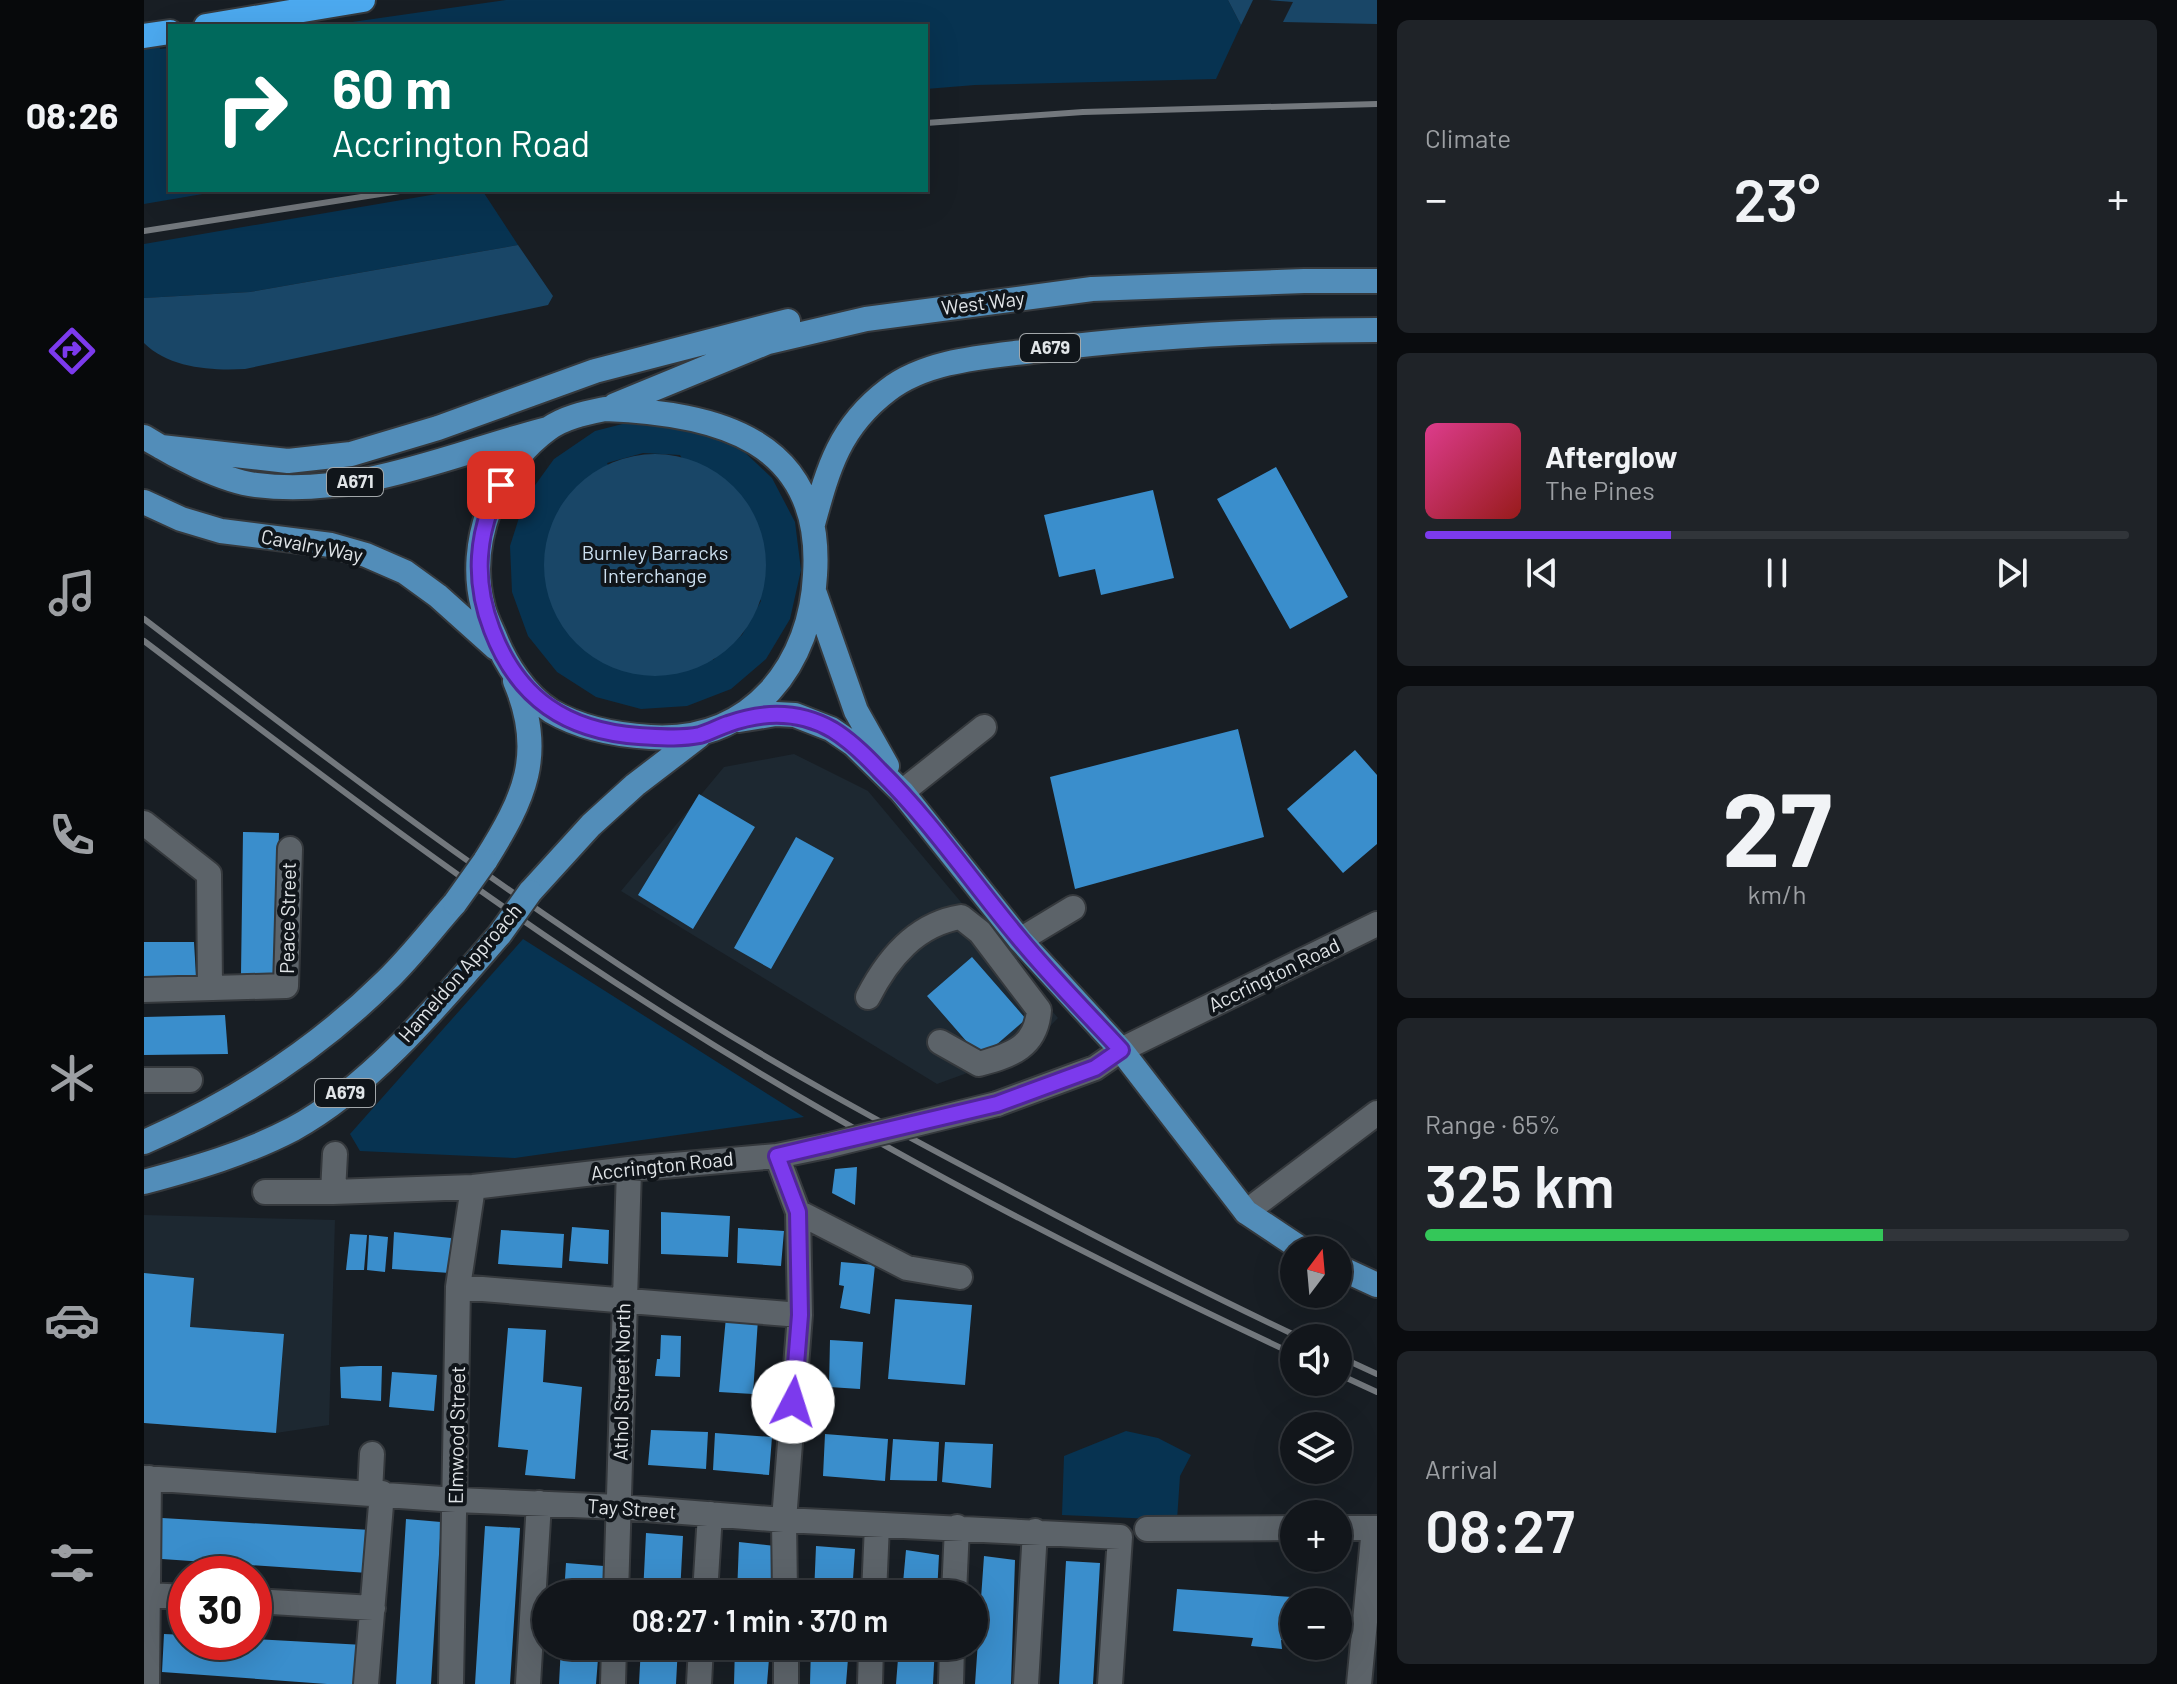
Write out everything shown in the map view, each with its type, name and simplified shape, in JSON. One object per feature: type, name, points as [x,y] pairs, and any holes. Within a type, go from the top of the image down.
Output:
[{"type":"highway","points":[[218,24],[363,0]]},
{"type":"highway","points":[[144,36],[168,32]]},
{"type":"main road","name":"West Way","points":[[605,409],[768,342],[866,319],[1092,289],[1377,281]]},
{"type":"main road","points":[[152,442],[288,461],[351,454],[438,428],[595,371],[705,341],[796,319],[866,319]]},
{"type":"main road","name":"A679","points":[[813,524],[840,442],[888,389],[912,375],[941,366],[1095,343],[1216,333],[1377,330]]},
{"type":"main road","points":[[729,723],[768,693],[781,677],[798,650],[808,622],[816,561],[813,524],[803,494],[789,472],[774,457],[741,434],[694,418],[643,410],[605,409],[575,416],[549,428],[513,463],[489,507],[478,555],[482,605],[504,657],[531,694],[549,710],[572,721],[628,735],[680,737],[701,734],[754,716],[776,714],[795,715],[814,721],[853,744],[902,792],[1020,940],[1121,1050],[1246,1212],[1282,1236]]},
{"type":"main road","name":"A671","points":[[152,442],[205,469],[254,485],[338,486],[414,469],[549,428]]},
{"type":"main road","name":"Cavalry Way","points":[[144,502],[181,519],[221,531],[331,545],[405,572],[438,596],[504,657]]},
{"type":"main road","points":[[814,592],[856,711],[902,792]]},
{"type":"main road","name":"A679","points":[[144,1142],[220,1106],[263,1080],[328,1032],[386,981],[455,903],[485,861],[516,808],[530,758],[523,701],[504,657]]},
{"type":"main road","name":"Hameldon Approach","points":[[144,1182],[218,1163],[294,1128],[350,1089],[419,1026],[500,934],[530,892],[602,815],[701,734]]},
{"type":"main road","points":[[1352,1273],[1377,1285]]},
{"type":"street","points":[[902,792],[984,727]]},
{"type":"street","points":[[144,823],[209,874],[210,988],[144,990]]},
{"type":"street","name":"Peace Street","points":[[210,988],[286,986],[290,849]]},
{"type":"street","points":[[1020,940],[1073,908]]},
{"type":"street","points":[[868,997],[885,965],[903,946],[943,920],[961,917],[980,932],[1039,1010],[1037,1027],[1025,1045],[1007,1056],[979,1064],[940,1042]]},
{"type":"street","name":"Accrington Road","points":[[265,1192],[473,1187],[777,1156],[826,1146],[997,1104],[1095,1068],[1121,1050],[1377,924]]},
{"type":"street","points":[[144,1080],[190,1080]]},
{"type":"street","points":[[1246,1212],[1377,1113]]},
{"type":"street","points":[[333,1192],[335,1154]]},
{"type":"street","points":[[777,1156],[798,1212],[800,1315],[784,1520],[785,1580]]},
{"type":"street","name":"Athol Street North","points":[[616,1580],[629,1169]]},
{"type":"street","name":"Elmwood Street","points":[[451,1684],[458,1287],[473,1187]]},
{"type":"street","points":[[798,1212],[907,1268],[960,1277]]},
{"type":"street","points":[[458,1287],[800,1315]]},
{"type":"street","points":[[366,1684],[373,1608],[376,1492],[372,1454]]},
{"type":"street","points":[[146,1478],[147,1684]]},
{"type":"street","name":"Tay Street","points":[[146,1478],[784,1520],[1120,1537],[1110,1684]]},
{"type":"street","points":[[528,1684],[539,1503]]},
{"type":"street","points":[[706,1580],[710,1514]]},
{"type":"street","points":[[875,1580],[877,1525]]},
{"type":"street","points":[[955,1580],[957,1527]]},
{"type":"street","points":[[1147,1529],[1280,1528]]},
{"type":"street","points":[[1352,1528],[1376,1528],[1359,1684]]},
{"type":"street","points":[[1026,1684],[1035,1531]]},
{"type":"street","points":[[148,1595],[168,1596]]},
{"type":"street","points":[[272,1602],[373,1608]]},
{"type":"street","points":[[613,1684],[614,1660]]},
{"type":"street","points":[[699,1684],[700,1660]]},
{"type":"street","points":[[786,1660],[786,1684]]},
{"type":"street","points":[[870,1684],[871,1660]]},
{"type":"street","points":[[951,1684],[952,1660]]},
{"type":"shaded area","points":[[794,754],[868,791],[1058,1018],[1025,1052],[937,1084],[621,891],[724,767]]},
{"type":"shaded area","points":[[144,1215],[335,1220],[329,1425],[276,1433],[144,1423]]},
{"type":"green space","points":[[506,0],[1228,0],[1241,25],[1216,79],[928,89],[928,24],[338,24]]},
{"type":"green space","points":[[1228,0],[1253,0],[1241,25]]},
{"type":"green space","points":[[1268,0],[1377,0],[1377,24],[1283,22],[1293,2]]},
{"type":"green space","points":[[159,45],[160,49],[168,48],[168,192],[214,192],[144,204],[144,47]]},
{"type":"green space","points":[[448,192],[483,192],[518,245],[250,292],[144,298],[144,244]]},
{"type":"green space","points":[[518,245],[553,296],[548,305],[245,369],[205,368],[178,363],[144,343],[144,298],[250,292]]},
{"type":"green space","points":[[642,419],[691,423],[736,444],[772,478],[795,522],[801,570],[790,619],[766,659],[731,689],[687,706],[641,709],[596,697],[557,672],[528,636],[512,592],[510,546],[525,499],[554,459],[595,431]],"holes":[[[643,453],[680,455],[761,601],[742,635],[713,660],[607,463]]]},
{"type":"green space","name":"Burnley Barracks Interchange","points":[[655,454],[698,462],[734,486],[758,522],[766,565],[758,608],[734,644],[698,668],[655,676],[612,668],[576,644],[552,608],[544,565],[552,522],[576,486],[612,462]]},
{"type":"green space","points":[[523,939],[804,1117],[515,1158],[360,1151],[350,1134]]},
{"type":"green space","points":[[1126,1431],[1158,1438],[1191,1455],[1180,1476],[1177,1520],[1062,1515],[1064,1456]]},
{"type":"building","points":[[1276,467],[1348,597],[1290,629],[1217,499]]},
{"type":"building","points":[[1153,490],[1174,578],[1101,595],[1095,569],[1059,577],[1044,515]]},
{"type":"building","points":[[1238,729],[1264,837],[1075,889],[1050,777]]},
{"type":"building","points":[[1355,750],[1377,775],[1377,844],[1343,873],[1287,809]]},
{"type":"building","points":[[699,794],[755,827],[693,929],[638,895]]},
{"type":"building","points":[[243,832],[279,833],[275,974],[241,974]]},
{"type":"building","points":[[796,837],[834,858],[771,969],[734,948]]},
{"type":"building","points":[[144,942],[194,942],[196,976],[144,978]]},
{"type":"building","points":[[972,957],[1026,1019],[981,1058],[927,996]]},
{"type":"building","points":[[225,1015],[228,1054],[144,1055],[144,1017]]},
{"type":"building","points":[[857,1167],[855,1205],[832,1193],[835,1169]]},
{"type":"building","points":[[661,1212],[730,1216],[728,1257],[661,1254]]},
{"type":"building","points":[[572,1227],[609,1230],[608,1264],[569,1261]]},
{"type":"building","points":[[738,1228],[784,1231],[781,1266],[737,1263]]},
{"type":"building","points":[[501,1230],[564,1234],[562,1268],[498,1264]]},
{"type":"building","points":[[394,1232],[451,1238],[450,1273],[392,1269]]},
{"type":"building","points":[[350,1234],[367,1235],[364,1270],[346,1270]]},
{"type":"building","points":[[369,1235],[388,1237],[385,1272],[367,1270]]},
{"type":"building","points":[[841,1262],[875,1265],[870,1314],[840,1308],[844,1286],[839,1285]]},
{"type":"building","points":[[144,1273],[194,1278],[190,1327],[284,1334],[276,1433],[144,1423]]},
{"type":"building","points":[[895,1299],[972,1305],[965,1385],[888,1379]]},
{"type":"building","points":[[726,1317],[758,1319],[753,1394],[719,1392]]},
{"type":"building","points":[[508,1328],[546,1330],[543,1382],[582,1387],[575,1479],[525,1475],[528,1450],[498,1447]]},
{"type":"building","points":[[661,1335],[681,1336],[680,1377],[655,1376],[657,1359],[660,1359]]},
{"type":"building","points":[[830,1340],[863,1342],[860,1389],[829,1387]]},
{"type":"building","points":[[382,1366],[381,1401],[341,1398],[340,1367]]},
{"type":"building","points":[[392,1372],[437,1375],[434,1411],[389,1407]]},
{"type":"building","points":[[651,1430],[708,1432],[706,1469],[648,1465]]},
{"type":"building","points":[[715,1433],[772,1437],[769,1475],[713,1470]]},
{"type":"building","points":[[825,1434],[888,1439],[885,1481],[823,1476]]},
{"type":"building","points":[[893,1439],[939,1442],[937,1481],[890,1480]]},
{"type":"building","points":[[945,1442],[993,1444],[991,1488],[942,1482]]},
{"type":"building","points":[[162,1518],[371,1530],[368,1573],[272,1566],[272,1556],[168,1556],[168,1559],[162,1559]]},
{"type":"building","points":[[406,1519],[441,1522],[431,1684],[396,1684]]},
{"type":"building","points":[[485,1526],[520,1528],[510,1684],[475,1684]]},
{"type":"building","points":[[646,1533],[683,1536],[681,1580],[644,1580]]},
{"type":"building","points":[[739,1542],[775,1546],[773,1580],[738,1580]]},
{"type":"building","points":[[816,1546],[855,1549],[853,1580],[815,1580]]},
{"type":"building","points":[[906,1550],[939,1555],[938,1580],[903,1580]]},
{"type":"building","points":[[984,1556],[1015,1560],[1011,1684],[975,1684],[977,1660],[988,1660],[988,1580],[982,1580]]},
{"type":"building","points":[[1066,1561],[1100,1563],[1093,1684],[1059,1684]]},
{"type":"building","points":[[566,1563],[604,1566],[603,1580],[565,1580]]},
{"type":"building","points":[[1177,1589],[1280,1596],[1280,1649],[1251,1646],[1253,1638],[1173,1631]]},
{"type":"building","points":[[164,1634],[168,1634],[168,1660],[272,1660],[272,1640],[364,1645],[361,1684],[162,1672]]},
{"type":"building","points":[[560,1660],[598,1660],[596,1684],[559,1684]]},
{"type":"building","points":[[640,1660],[677,1660],[676,1684],[639,1684]]},
{"type":"building","points":[[735,1660],[769,1660],[767,1684],[734,1684]]},
{"type":"building","points":[[811,1660],[848,1660],[846,1684],[810,1684]]},
{"type":"building","points":[[898,1660],[934,1660],[933,1684],[896,1684]]},
{"type":"railway","points":[[928,123],[1083,112],[1377,104]]},
{"type":"railway","points":[[144,231],[393,192]]},
{"type":"railway","points":[[144,619],[460,855],[698,1016],[957,1163],[1280,1328]]},
{"type":"railway","points":[[144,641],[455,873],[582,961],[725,1052],[964,1189],[1128,1274],[1280,1347]]},
{"type":"railway","points":[[1352,1362],[1377,1374]]},
{"type":"railway","points":[[1352,1380],[1377,1392]]},
{"type":"route","points":[[501,485],[489,507],[478,555],[482,605],[500,653],[531,694],[549,710],[572,721],[628,735],[680,737],[701,734],[754,716],[776,714],[795,715],[831,729],[853,744],[902,792],[1020,940],[1121,1050],[1095,1068],[997,1104],[777,1156],[798,1212],[800,1315],[793,1402]]}]
